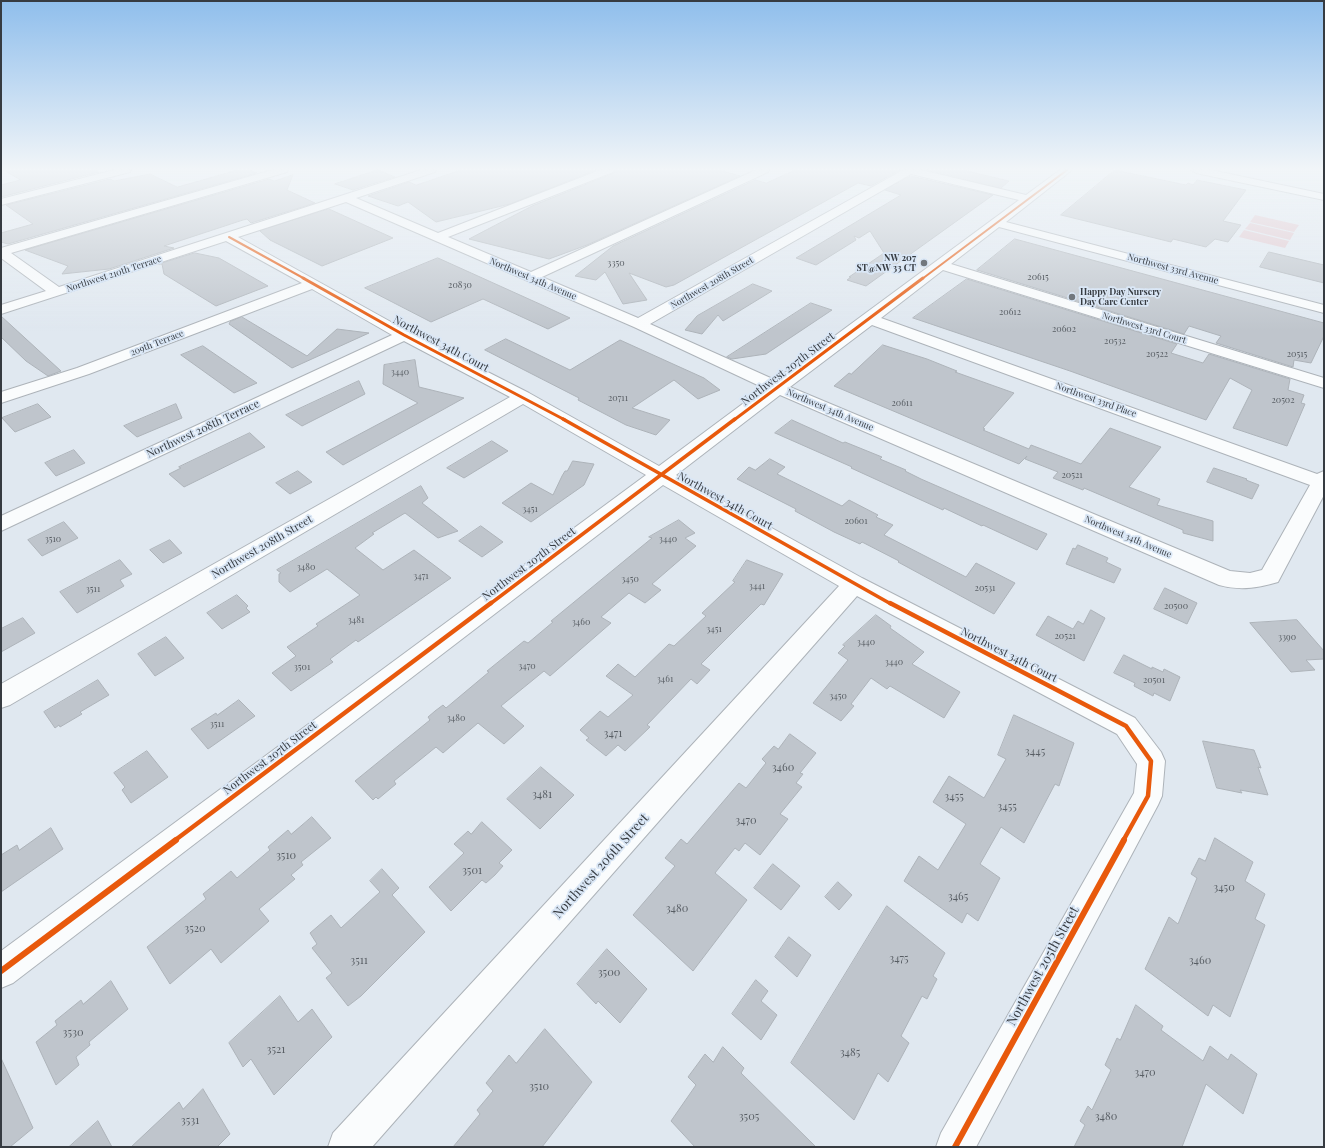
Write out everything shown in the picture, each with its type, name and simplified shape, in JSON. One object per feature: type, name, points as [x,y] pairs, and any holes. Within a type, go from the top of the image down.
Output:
[{"type":"street","points":[[1,252],[98,224]]},
{"type":"street","name":"Northwest 210th Terrace","points":[[1,310],[270,224]]},
{"type":"street","name":"Northwest 34th Avenue","points":[[407,224],[639,324],[778,388],[1227,579],[1250,581],[1270,576],[1323,479]]},
{"type":"street","points":[[438,237],[472,224]]},
{"type":"street","points":[[530,278],[648,224]]},
{"type":"street","name":"Northwest 208th Street","points":[[639,324],[815,224]]},
{"type":"street","name":"Northwest 207th Street","points":[[1,971],[997,224]]},
{"type":"street","name":"Northwest 33rd Avenue","points":[[1000,224],[1324,310]]},
{"type":"street","name":"Northwest 34th Court","points":[[229,237],[404,335],[523,397],[854,584],[1126,726],[1150,761],[1148,796]]},
{"type":"street","points":[[1,252],[57,292]]},
{"type":"street","name":"Northwest 33rd Court","points":[[941,265],[1324,383]]},
{"type":"street","name":"209th Terrace","points":[[1,398],[83,371],[313,284]]},
{"type":"street","name":"Northwest 33rd Place","points":[[870,318],[1323,479]]},
{"type":"street","name":"Northwest 208th Terrace","points":[[1,524],[404,335]]},
{"type":"street","name":"Northwest 208th Street","points":[[1,697],[523,397]]},
{"type":"street","name":"Northwest 206th Street","points":[[347,1147],[854,584]]},
{"type":"street","name":"Northwest 205th Street","points":[[955,1147],[1148,796]]},
{"type":"shaded area","points":[[1250,224],[1253,224],[1294,233],[1290,240],[1245,229]]},
{"type":"shaded area","points":[[1257,224],[1293,224],[1299,225],[1294,232]]},
{"type":"shaded area","points":[[1244,230],[1289,241],[1285,248],[1239,237]]},
{"type":"building","points":[[33,224],[80,224],[8,244],[1,242],[1,233]]},
{"type":"building","points":[[116,224],[232,224],[164,246],[174,248],[109,269],[62,274],[68,266],[25,250]]},
{"type":"building","points":[[283,224],[361,224],[393,238],[322,266],[270,240],[260,231]]},
{"type":"building","points":[[498,224],[635,224],[587,245],[549,259],[469,239]]},
{"type":"building","points":[[661,224],[785,224],[674,285],[666,287],[629,273],[647,300],[623,304],[605,272],[596,280],[575,276],[613,246]]},
{"type":"building","points":[[853,224],[953,224],[866,286],[847,280],[851,277],[849,277],[884,253],[870,231],[859,238],[854,236],[856,240],[816,265],[796,258]]},
{"type":"building","points":[[1096,224],[1235,224],[1241,225],[1228,242],[1215,239],[1206,247],[1173,239],[1171,242]]},
{"type":"building","points":[[1015,239],[1324,323],[1324,336],[1311,363],[1294,360],[1293,367],[1216,343],[1221,336],[1189,326],[1184,334],[977,270]]},
{"type":"building","points":[[1269,252],[1324,265],[1324,283],[1260,267]]},
{"type":"building","points":[[195,253],[219,258],[268,286],[216,306],[164,274],[162,264],[159,264]]},
{"type":"building","points":[[438,258],[570,318],[548,329],[483,299],[431,322],[365,288]]},
{"type":"building","points":[[967,279],[1177,344],[1171,353],[1203,363],[1209,354],[1290,379],[1288,390],[1304,395],[1301,403],[1305,404],[1287,446],[1233,428],[1252,390],[1230,378],[1206,420],[1070,371],[913,318]]},
{"type":"building","points":[[753,284],[772,291],[723,321],[718,315],[702,334],[685,330],[697,316]]},
{"type":"building","points":[[811,303],[832,310],[766,354],[732,359],[727,357]]},
{"type":"building","points":[[1,316],[61,371],[48,376],[26,361],[1,337]]},
{"type":"building","points":[[242,317],[307,356],[337,329],[369,333],[292,368],[229,324],[230,322]]},
{"type":"building","points":[[506,339],[570,370],[620,340],[704,378],[720,390],[698,399],[674,380],[632,408],[670,420],[656,435],[626,425],[578,400],[579,398],[485,350]]},
{"type":"building","points":[[883,345],[927,359],[957,371],[955,372],[1014,393],[983,428],[985,429],[983,430],[1029,449],[1031,445],[1081,464],[1110,428],[1161,447],[1129,487],[1160,499],[1157,505],[1213,521],[1213,541],[1183,533],[1183,530],[1084,488],[1083,490],[1053,478],[1058,472],[1025,459],[1027,456],[1019,464],[834,386],[849,373],[851,374]]},
{"type":"building","points":[[203,346],[257,383],[234,393],[181,355]]},
{"type":"building","points":[[415,360],[419,387],[464,398],[343,465],[326,452],[418,403],[383,384],[384,365]]},
{"type":"building","points":[[359,381],[365,394],[302,426],[286,415]]},
{"type":"building","points":[[38,404],[51,417],[15,432],[2,418]]},
{"type":"building","points":[[176,404],[182,418],[137,437],[124,426]]},
{"type":"building","points":[[792,420],[843,443],[845,442],[882,457],[880,459],[906,470],[905,471],[921,479],[1047,534],[1037,550],[944,508],[943,510],[775,433]]},
{"type":"building","points":[[250,433],[265,447],[184,487],[169,474],[181,468],[179,467]]},
{"type":"building","points":[[492,441],[508,451],[464,478],[447,468]]},
{"type":"building","points":[[74,450],[85,463],[56,476],[45,463]]},
{"type":"building","points":[[770,459],[785,467],[777,474],[842,506],[849,500],[878,515],[876,517],[893,525],[884,535],[966,577],[976,563],[1015,583],[994,614],[898,562],[899,561],[862,542],[860,544],[834,532],[795,511],[796,509],[737,479],[749,467],[755,470]]},
{"type":"building","points":[[573,461],[594,464],[584,485],[531,522],[502,503],[531,483],[553,495],[562,476]]},
{"type":"building","points":[[1214,468],[1247,479],[1246,480],[1259,485],[1252,499],[1207,482]]},
{"type":"building","points":[[298,471],[312,482],[290,494],[276,483]]},
{"type":"building","points":[[421,486],[428,498],[422,503],[458,531],[438,538],[405,513],[372,533],[374,534],[355,548],[383,570],[414,550],[451,578],[358,642],[356,640],[330,659],[333,662],[291,691],[272,673],[296,656],[287,647],[318,626],[316,624],[360,595],[327,569],[290,592],[279,582],[279,574],[281,573],[277,570]]},
{"type":"building","points":[[679,520],[695,533],[685,538],[696,546],[652,584],[661,590],[645,603],[629,593],[601,617],[611,623],[550,676],[544,671],[501,706],[524,726],[504,744],[478,723],[443,753],[436,747],[394,781],[396,784],[378,799],[376,797],[373,800],[355,781],[430,720],[428,717],[435,711],[443,705],[446,708],[489,672],[487,671],[524,641],[528,643],[553,622],[551,621],[652,538],[649,537]]},
{"type":"building","points":[[64,522],[78,538],[42,556],[28,540]]},
{"type":"building","points":[[481,526],[503,542],[482,557],[459,541]]},
{"type":"building","points":[[170,540],[182,553],[163,563],[150,550]]},
{"type":"building","points":[[1078,545],[1108,558],[1106,562],[1121,569],[1114,583],[1066,564],[1073,548],[1075,549]]},
{"type":"building","points":[[120,560],[132,574],[120,580],[124,586],[77,613],[60,592]]},
{"type":"building","points":[[747,560],[783,574],[764,605],[761,604],[701,664],[710,670],[697,684],[691,679],[647,725],[650,727],[625,751],[618,745],[606,756],[586,740],[589,738],[580,730],[600,711],[608,717],[633,695],[606,676],[618,664],[635,677],[669,644],[674,646],[706,616],[702,613],[735,582],[733,581]]},
{"type":"building","points":[[1165,588],[1197,603],[1187,624],[1154,609]]},
{"type":"building","points":[[237,595],[248,606],[246,608],[250,612],[222,629],[207,613]]},
{"type":"building","points":[[1091,610],[1105,618],[1084,661],[1036,635],[1048,616],[1073,629],[1078,621],[1083,624]]},
{"type":"building","points":[[876,615],[891,626],[890,628],[924,652],[912,664],[960,692],[944,718],[890,686],[887,689],[871,678],[851,704],[854,706],[841,721],[813,703],[848,660],[838,653],[845,646],[843,645]]},
{"type":"building","points":[[23,618],[35,633],[1,652],[1,629]]},
{"type":"building","points":[[1297,620],[1324,651],[1324,659],[1306,660],[1315,670],[1291,672],[1250,623]]},
{"type":"building","points":[[166,637],[184,658],[155,676],[138,654]]},
{"type":"building","points":[[1124,655],[1152,669],[1152,667],[1163,672],[1164,669],[1180,677],[1170,701],[1154,693],[1153,696],[1134,686],[1135,683],[1114,673]]},
{"type":"building","points":[[98,680],[109,695],[80,712],[82,714],[60,727],[59,725],[55,728],[44,712]]},
{"type":"building","points":[[239,700],[255,716],[208,749],[191,729],[216,713],[217,715]]},
{"type":"building","points":[[1014,715],[1074,743],[1059,786],[1055,784],[1024,843],[1001,827],[980,864],[1000,878],[978,921],[967,913],[962,923],[904,881],[919,856],[938,870],[966,824],[933,802],[949,776],[984,798],[1006,759],[998,755]]},
{"type":"building","points":[[790,734],[816,753],[800,773],[803,774],[796,783],[802,787],[780,814],[788,819],[760,855],[745,843],[739,851],[735,848],[715,873],[747,900],[693,971],[633,915],[675,866],[665,858],[681,839],[687,844],[739,783],[746,788],[766,763],[762,759],[774,746],[778,749]]},
{"type":"building","points":[[1203,741],[1254,750],[1261,768],[1258,767],[1268,795],[1240,790],[1242,793],[1217,788]]},
{"type":"building","points":[[147,751],[168,777],[131,803],[122,790],[125,787],[114,773]]},
{"type":"building","points":[[541,767],[574,795],[540,829],[507,799]]},
{"type":"building","points":[[312,817],[331,838],[301,862],[303,865],[291,875],[295,879],[259,909],[269,921],[221,963],[211,949],[170,984],[147,947],[206,899],[203,894],[231,871],[237,878],[270,850],[268,847],[288,830],[291,834]]},
{"type":"building","points":[[482,822],[512,850],[499,863],[503,866],[495,875],[486,883],[482,880],[451,911],[429,887],[464,853],[454,844],[468,831],[471,834]]},
{"type":"building","points":[[51,828],[63,849],[1,892],[1,855],[17,845],[19,850]]},
{"type":"building","points":[[1215,838],[1253,862],[1245,881],[1265,894],[1255,919],[1265,925],[1230,1017],[1213,1005],[1208,1016],[1145,969],[1169,917],[1178,924],[1197,878],[1191,874],[1199,858],[1205,861]]},
{"type":"building","points":[[773,864],[800,886],[781,910],[754,888]]},
{"type":"building","points":[[382,869],[399,888],[392,895],[425,932],[361,996],[348,1006],[326,978],[332,973],[312,948],[317,944],[310,933],[331,915],[341,928],[380,892],[370,881]]},
{"type":"building","points":[[838,882],[852,895],[839,910],[825,897]]},
{"type":"building","points":[[887,906],[945,953],[933,976],[937,979],[927,999],[922,996],[901,1036],[909,1043],[888,1082],[878,1073],[854,1120],[791,1063]]},
{"type":"building","points":[[789,937],[811,955],[797,977],[775,957]]},
{"type":"building","points":[[607,949],[647,989],[620,1023],[598,1001],[596,1004],[577,984]]},
{"type":"building","points":[[756,980],[768,991],[761,1001],[777,1015],[761,1040],[732,1014]]},
{"type":"building","points":[[111,981],[128,1009],[89,1042],[90,1045],[76,1057],[79,1065],[56,1085],[36,1042],[57,1025],[55,1021],[81,1000],[83,1004]]},
{"type":"building","points":[[280,996],[298,1022],[312,1009],[332,1037],[274,1095],[251,1059],[243,1067],[229,1043]]},
{"type":"building","points":[[1136,1005],[1163,1026],[1161,1030],[1203,1061],[1210,1046],[1228,1060],[1231,1054],[1257,1074],[1243,1114],[1206,1084],[1182,1147],[1074,1147],[1085,1125],[1080,1121],[1088,1106],[1092,1110],[1111,1070],[1105,1065],[1117,1038],[1120,1040]]},
{"type":"building","points":[[545,1029],[592,1082],[542,1147],[453,1147],[480,1114],[477,1110],[493,1091],[486,1083],[509,1055],[516,1063]]},
{"type":"building","points":[[723,1047],[744,1068],[741,1073],[816,1147],[695,1147],[671,1121],[696,1085],[688,1077],[705,1054],[713,1062]]},
{"type":"building","points":[[1,1058],[33,1128],[10,1147],[1,1147]]},
{"type":"building","points":[[203,1089],[230,1134],[217,1147],[131,1147],[179,1102],[183,1109]]},
{"type":"building","points":[[98,1121],[112,1147],[69,1147]]},
{"type":"cycle path","points":[[1,971],[996,224]]},
{"type":"cycle path","points":[[229,237],[404,335],[523,397],[854,584],[1126,726],[1151,761],[1148,796],[955,1147]]},
{"type":"place","name":"NW 207 ST@NW 33 CT","points":[[924,263]]},
{"type":"place","name":"Happy Day Nursery Day Care Center","points":[[1072,297]]}]
